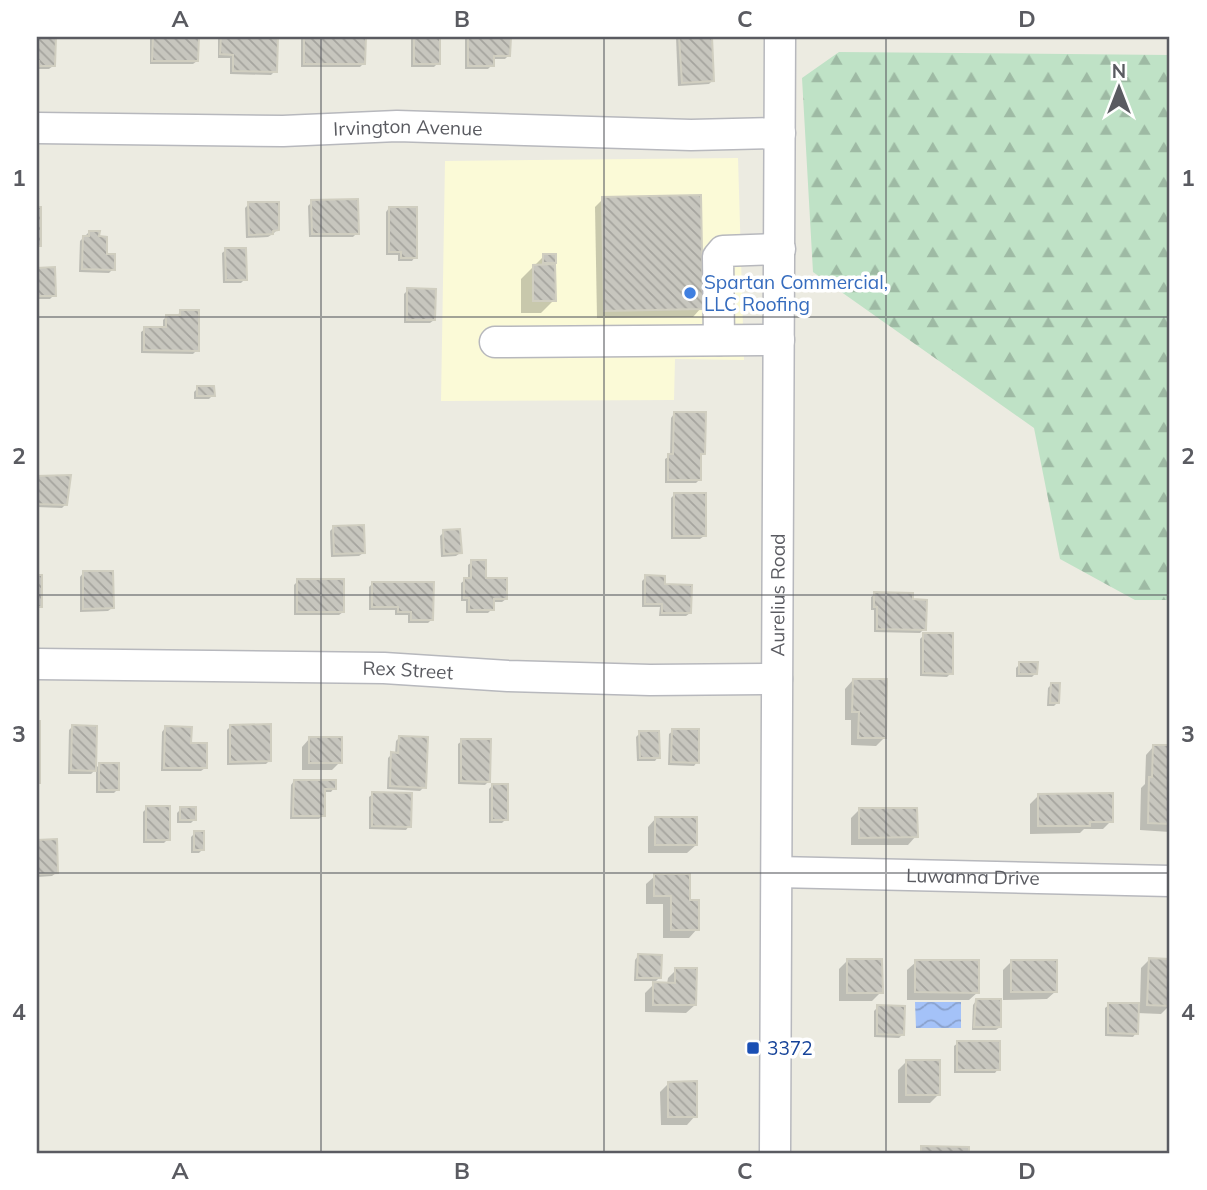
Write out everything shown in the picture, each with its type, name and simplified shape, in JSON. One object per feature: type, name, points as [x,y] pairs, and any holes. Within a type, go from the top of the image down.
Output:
[{"type":"street","name":"Aurelius Road","points":[[775,1153],[780,37]]},
{"type":"street","name":"Irvington Avenue","points":[[37,128],[283,131],[397,127],[691,135],[780,133]]},
{"type":"street","points":[[719,341],[718,257],[723,251],[780,249]]},
{"type":"street","points":[[495,342],[779,341]]},
{"type":"street","name":"Rex Street","points":[[37,664],[384,668],[508,676],[650,680],[778,679]]},
{"type":"street","name":"Luwanna Drive","points":[[777,872],[1170,881]]},
{"type":"shaded area","points":[[738,158],[744,360],[675,359],[674,400],[441,401],[445,161]]},
{"type":"green space","points":[[839,52],[1170,55],[1170,600],[1135,600],[1060,559],[1034,428],[813,272],[802,78]]},
{"type":"water","points":[[915,1002],[961,1002],[961,1028],[916,1028]]},
{"type":"building","points":[[37,37],[56,37],[55,66],[39,66]]},
{"type":"building","points":[[153,37],[199,37],[198,61],[152,61]]},
{"type":"building","points":[[221,37],[278,37],[277,72],[233,71],[233,55],[220,54]]},
{"type":"building","points":[[304,37],[366,37],[365,64],[304,64]]},
{"type":"building","points":[[414,37],[440,37],[440,64],[414,64]]},
{"type":"building","points":[[468,37],[511,37],[510,56],[494,56],[494,66],[468,66]]},
{"type":"building","points":[[679,37],[712,37],[714,81],[682,83]]},
{"type":"building","points":[[701,195],[703,309],[604,311],[602,197]]},
{"type":"building","points":[[358,199],[359,234],[312,234],[311,200]]},
{"type":"building","points":[[248,202],[279,202],[279,230],[273,231],[273,234],[249,235]]},
{"type":"building","points":[[37,207],[41,207],[41,246],[37,246]]},
{"type":"building","points":[[389,207],[417,207],[417,258],[401,258],[401,252],[389,252]]},
{"type":"building","points":[[89,231],[100,231],[99,236],[107,237],[107,254],[115,254],[115,270],[82,269],[83,236],[89,236]]},
{"type":"building","points":[[225,248],[246,248],[247,280],[226,280]]},
{"type":"building","points":[[543,254],[556,254],[556,263],[543,263]]},
{"type":"building","points":[[555,264],[556,301],[533,301],[533,265]]},
{"type":"building","points":[[55,267],[56,296],[37,296],[37,268]]},
{"type":"building","points":[[407,288],[436,289],[435,320],[407,320]]},
{"type":"building","points":[[180,310],[199,310],[199,351],[144,350],[144,327],[166,327],[166,315],[180,315]]},
{"type":"building","points":[[197,386],[214,386],[215,396],[197,396]]},
{"type":"building","points":[[674,412],[706,412],[701,480],[668,480],[668,454],[673,454]]},
{"type":"building","points":[[71,475],[67,505],[37,504],[37,476]]},
{"type":"building","points":[[674,493],[706,493],[706,536],[674,536]]},
{"type":"building","points":[[364,525],[365,553],[334,554],[333,526]]},
{"type":"building","points":[[460,529],[462,553],[444,554],[443,530]]},
{"type":"building","points":[[471,560],[486,560],[486,578],[507,578],[507,599],[494,599],[494,610],[469,610],[469,598],[464,598],[464,578],[471,578]]},
{"type":"building","points":[[83,571],[113,571],[114,608],[83,609]]},
{"type":"building","points":[[37,575],[42,575],[42,607],[37,607]]},
{"type":"building","points":[[645,575],[665,576],[665,584],[692,585],[691,613],[662,613],[662,604],[645,604]]},
{"type":"building","points":[[297,579],[344,579],[344,612],[297,612]]},
{"type":"building","points":[[372,582],[434,582],[433,620],[411,620],[411,612],[398,612],[398,607],[372,607]]},
{"type":"building","points":[[874,592],[913,593],[913,599],[927,600],[926,630],[877,629]]},
{"type":"building","points":[[923,633],[953,633],[953,674],[923,673]]},
{"type":"building","points":[[1019,662],[1038,662],[1037,674],[1019,674]]},
{"type":"building","points":[[853,679],[887,679],[886,738],[858,738],[859,712],[852,712]]},
{"type":"building","points":[[1051,683],[1060,683],[1059,703],[1050,703]]},
{"type":"building","points":[[37,721],[40,721],[40,783],[37,783]]},
{"type":"building","points":[[271,724],[271,761],[230,762],[230,725]]},
{"type":"building","points":[[72,725],[97,726],[96,771],[71,770]]},
{"type":"building","points":[[165,726],[192,727],[191,743],[207,743],[207,768],[164,768]]},
{"type":"building","points":[[672,729],[699,729],[699,763],[671,762]]},
{"type":"building","points":[[639,731],[659,731],[660,758],[640,758]]},
{"type":"building","points":[[399,736],[428,737],[426,788],[390,786],[391,752],[398,753]]},
{"type":"building","points":[[309,737],[342,737],[342,763],[309,763]]},
{"type":"building","points":[[461,739],[491,739],[490,782],[461,781]]},
{"type":"building","points":[[1153,745],[1170,745],[1170,824],[1148,823]]},
{"type":"building","points":[[99,763],[119,763],[119,790],[99,790]]},
{"type":"building","points":[[294,780],[336,780],[336,789],[325,789],[325,816],[293,816]]},
{"type":"building","points":[[492,784],[508,784],[508,820],[492,820]]},
{"type":"building","points":[[372,792],[412,793],[411,827],[372,826]]},
{"type":"building","points":[[1113,793],[1113,822],[1090,822],[1090,826],[1038,826],[1038,794]]},
{"type":"building","points":[[146,806],[170,806],[170,840],[146,840]]},
{"type":"building","points":[[180,807],[196,807],[196,820],[180,820]]},
{"type":"building","points":[[859,808],[917,808],[918,837],[859,838]]},
{"type":"building","points":[[655,817],[697,817],[697,845],[655,845]]},
{"type":"building","points":[[194,831],[204,831],[204,850],[194,850]]},
{"type":"building","points":[[57,839],[58,873],[37,874],[37,840]]},
{"type":"building","points":[[654,874],[690,874],[690,900],[699,900],[699,930],[671,930],[671,896],[654,896]]},
{"type":"building","points":[[638,954],[662,955],[661,978],[637,978]]},
{"type":"building","points":[[1149,958],[1170,959],[1170,1006],[1147,1005]]},
{"type":"building","points":[[847,959],[882,959],[883,993],[847,993]]},
{"type":"building","points":[[915,960],[979,960],[979,993],[915,992]]},
{"type":"building","points":[[1011,960],[1057,960],[1057,992],[1011,992]]},
{"type":"building","points":[[675,968],[697,968],[696,1005],[653,1005],[653,982],[675,983]]},
{"type":"building","points":[[976,999],[1001,999],[1001,1027],[974,1027]]},
{"type":"building","points":[[1108,1003],[1139,1003],[1138,1034],[1108,1033]]},
{"type":"building","points":[[877,1005],[905,1006],[904,1035],[877,1034]]},
{"type":"building","points":[[957,1041],[1000,1041],[1000,1070],[957,1070]]},
{"type":"building","points":[[906,1060],[940,1060],[940,1095],[906,1095]]},
{"type":"building","points":[[697,1081],[697,1117],[668,1117],[668,1082]]},
{"type":"building","points":[[921,1146],[969,1147],[969,1153],[921,1153]]},
{"type":"place","name":"Spartan Commercial, LLC Roofing","points":[[690,293]]},
{"type":"place","name":"3372","points":[[753,1048]]}]
